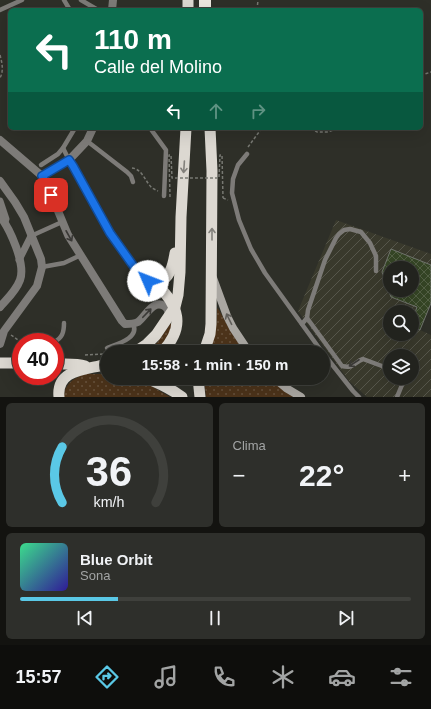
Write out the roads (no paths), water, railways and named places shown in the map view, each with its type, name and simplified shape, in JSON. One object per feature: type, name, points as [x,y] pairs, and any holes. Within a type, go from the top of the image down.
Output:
[{"type":"highway","points":[[146,345],[156,335],[169,317],[175,307],[178,295],[186,130]]},
{"type":"highway","points":[[206,345],[211,324],[212,171],[210,130]]},
{"type":"highway","points":[[169,345],[176,332],[177,318],[175,307],[164,291],[156,284],[165,279],[174,264],[181,217]]},
{"type":"highway","points":[[0,363],[12,363]]},
{"type":"highway","points":[[64,364],[100,367]]},
{"type":"highway","points":[[59,397],[59,388],[67,376],[77,370],[100,367]]},
{"type":"highway","points":[[162,385],[179,394]]},
{"type":"highway","points":[[169,385],[179,394]]},
{"type":"highway","points":[[199,385],[200,397]]},
{"type":"main road","points":[[211,273],[227,316],[245,345]]},
{"type":"main road","points":[[282,385],[302,397]]},
{"type":"street","points":[[42,176],[69,160],[87,141],[92,130]]},
{"type":"street","points":[[0,140],[42,176],[68,234],[122,321],[125,324],[138,322],[155,306],[159,305],[166,307],[169,317]]},
{"type":"street","points":[[69,160],[110,233],[121,249],[137,271],[148,281],[156,284]]},
{"type":"street","points":[[0,344],[4,331],[37,286],[42,267],[41,259],[24,217],[15,202],[1,185]]},
{"type":"street","points":[[0,201],[6,219],[2,219],[15,246],[22,273],[16,289],[0,308]]},
{"type":"street","points":[[19,260],[31,236]]},
{"type":"lane","points":[[0,10],[22,0]]},
{"type":"lane","points":[[81,0],[95,8]]},
{"type":"lane","points":[[41,165],[58,154],[74,130]]},
{"type":"lane","points":[[151,130],[166,150],[164,196]]},
{"type":"lane","points":[[87,141],[128,172],[133,182]]},
{"type":"lane","points":[[63,148],[69,160]]},
{"type":"lane","points":[[247,154],[238,166],[233,179],[232,193],[239,220],[251,249],[265,273],[318,345]]},
{"type":"lane","points":[[31,236],[62,222]]},
{"type":"lane","points":[[302,324],[307,318],[308,310],[325,260],[336,238],[344,230],[350,229],[361,232],[370,243],[376,256],[376,271]]},
{"type":"lane","points":[[42,267],[64,263],[81,255]]},
{"type":"lane","points":[[307,318],[342,366],[352,366],[363,358],[383,366]]},
{"type":"lane","points":[[63,333],[64,323]]},
{"type":"lane","points":[[114,345],[131,336],[135,329],[132,324]]},
{"type":"lane","points":[[330,361],[359,397]]},
{"type":"lane","points":[[397,397],[402,385]]}]
